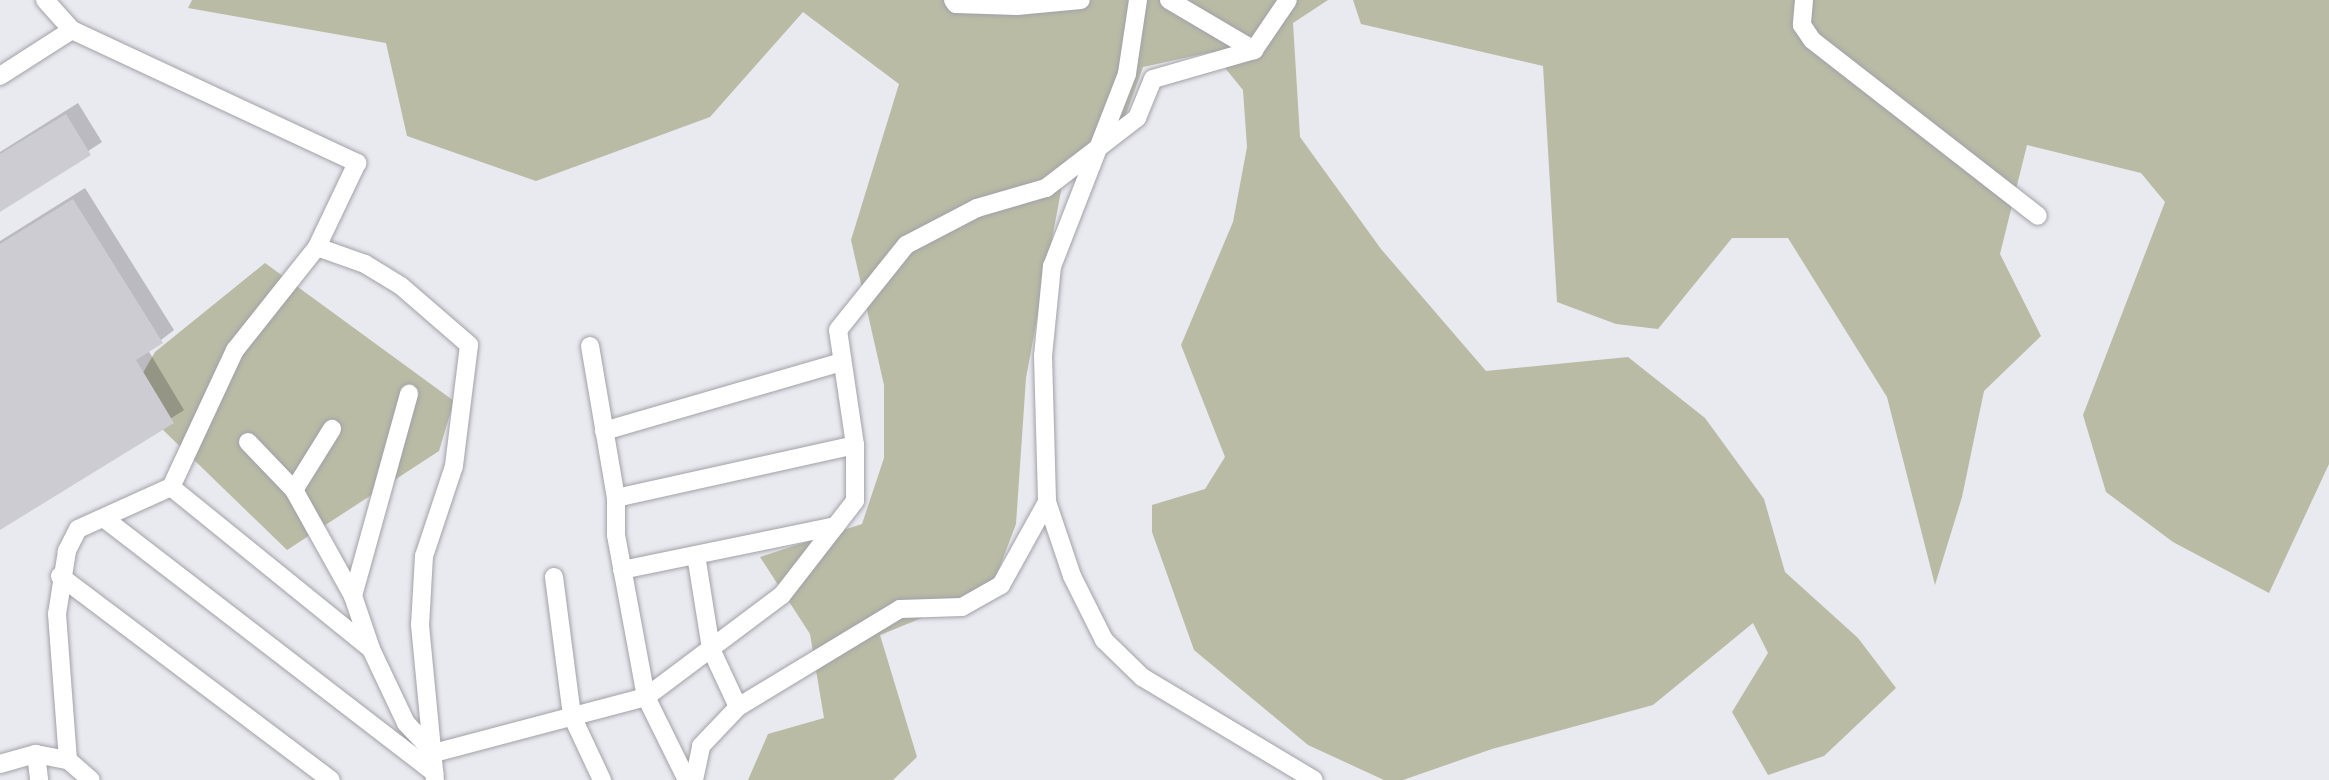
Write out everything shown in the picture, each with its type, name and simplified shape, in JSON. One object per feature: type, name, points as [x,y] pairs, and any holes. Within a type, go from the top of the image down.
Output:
[{"type":"street","points":[[45,0],[72,30],[357,163],[317,247],[235,350],[171,487],[78,529],[60,576],[58,658],[68,760]]},
{"type":"street","points":[[953,0],[956,4],[1017,6],[1081,0]]},
{"type":"street","points":[[1138,0],[1135,47],[1052,266],[1043,356],[1047,502],[1072,576],[1104,640],[1142,677],[1314,780]]},
{"type":"street","points":[[1169,0],[1254,50]]},
{"type":"street","points":[[434,753],[646,697],[782,595],[855,501],[855,445],[838,330],[906,245],[977,208],[1046,188],[1137,118],[1153,79],[1254,50],[1288,0]]},
{"type":"street","points":[[1804,0],[1802,25],[1812,40],[2038,216]]},
{"type":"street","points":[[0,76],[72,30]]},
{"type":"street","points":[[317,247],[365,264],[401,286],[469,345],[454,466],[424,556],[420,625],[435,777]]},
{"type":"street","points":[[590,346],[616,498],[622,570],[646,697],[687,780]]},
{"type":"street","points":[[604,431],[841,362]]},
{"type":"street","points":[[353,596],[409,394]]},
{"type":"street","points":[[294,490],[332,429]]},
{"type":"street","points":[[248,442],[294,490],[353,596],[371,649],[406,723],[434,753]]},
{"type":"street","points":[[616,498],[855,445]]},
{"type":"street","points":[[171,487],[371,649]]},
{"type":"street","points":[[694,780],[701,746],[738,707],[900,609],[962,607],[1001,585],[1047,502]]},
{"type":"street","points":[[105,519],[435,777]]},
{"type":"street","points":[[622,570],[836,526]]},
{"type":"street","points":[[696,555],[711,649],[738,707]]},
{"type":"street","points":[[60,576],[331,780]]},
{"type":"street","points":[[554,577],[572,716],[602,780]]},
{"type":"street","points":[[36,754],[39,780]]},
{"type":"street","points":[[0,764],[36,754],[68,760],[91,780]]},
{"type":"green space","points":[[192,0],[1328,0],[1293,23],[1300,137],[1381,249],[1486,371],[1628,357],[1705,418],[1764,499],[1785,572],[1858,638],[1896,688],[1824,756],[1768,775],[1732,712],[1768,653],[1753,623],[1653,705],[1492,749],[1403,780],[1384,780],[1308,745],[1194,650],[1152,532],[1152,505],[1205,489],[1225,457],[1181,345],[1233,222],[1247,147],[1243,90],[1212,52],[1143,67],[1120,131],[1067,159],[1026,378],[1016,524],[991,590],[880,635],[917,757],[893,780],[748,780],[768,734],[824,718],[810,634],[760,557],[862,524],[884,458],[884,385],[851,240],[899,84],[803,12],[710,117],[536,181],[407,136],[386,43],[188,8]]},
{"type":"green space","points":[[1353,0],[2329,0],[2329,464],[2269,593],[2173,542],[2106,492],[2083,415],[2165,202],[2141,173],[2027,145],[2000,254],[2041,336],[1984,391],[1962,497],[1935,585],[1887,397],[1788,238],[1732,238],[1658,329],[1616,324],[1557,302],[1543,66],[1361,24]]},
{"type":"green space","points":[[265,263],[454,401],[439,451],[287,550],[129,397],[155,352]]},
{"type":"building","points":[[66,114],[91,155],[0,212],[0,154]]},
{"type":"building","points":[[73,199],[163,343],[136,360],[174,423],[0,530],[0,244]]}]
